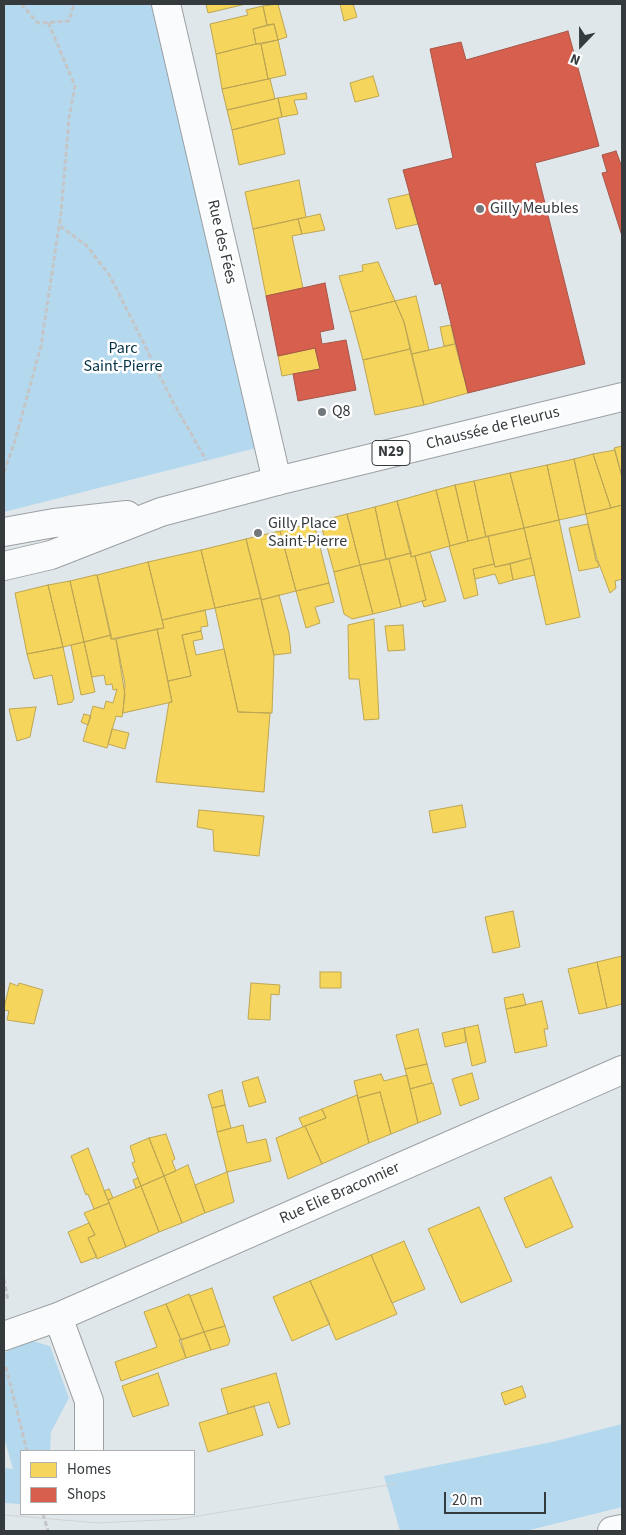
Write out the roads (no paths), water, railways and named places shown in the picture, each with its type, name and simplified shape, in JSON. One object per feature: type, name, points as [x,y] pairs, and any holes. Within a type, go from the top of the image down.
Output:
[{"type":"street","name":"Rue des Fées","points":[[166,4],[277,481]]},
{"type":"street","name":"Chaussée de Fleurus","points":[[4,566],[51,554],[161,512],[277,481],[622,397]]},
{"type":"street","name":"Chaussée de Fleurus","points":[[4,532],[54,523],[161,512]]},
{"type":"street","name":"Rue Elie Braconnier","points":[[4,1336],[58,1317],[622,1070]]},
{"type":"street","points":[[58,1317],[89,1402],[90,1450]]},
{"type":"street","points":[[612,1531],[622,1529]]},
{"type":"tram line","points":[[4,1515],[98,1523],[180,1519],[394,1484]]},
{"type":"tram line","points":[[398,1531],[405,1530]]},
{"type":"place","name":"Gilly Meubles","points":[[480,209]]},
{"type":"place","name":"Q8","points":[[322,412]]},
{"type":"place","name":"Gilly Place Saint-Pierre","points":[[258,533]]},
{"type":"park label","name":"Parc Saint-Pierre","points":[[123,358]]}]
